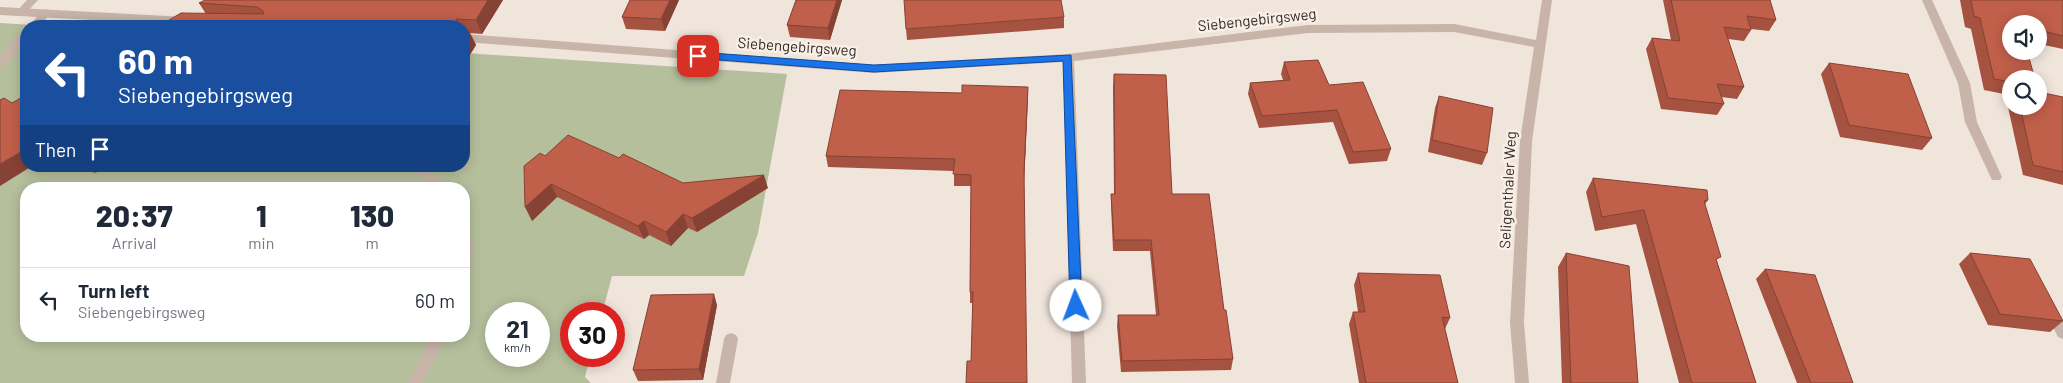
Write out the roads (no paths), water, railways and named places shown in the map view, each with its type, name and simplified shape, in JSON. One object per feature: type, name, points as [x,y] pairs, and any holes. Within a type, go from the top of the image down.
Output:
[{"type":"street","points":[[21,12],[33,0]]},
{"type":"street","name":"Seligenthaler Weg","points":[[1522,383],[1517,323],[1526,141],[1547,0]]},
{"type":"street","points":[[1927,0],[1964,83],[1971,122],[1996,177]]},
{"type":"street","points":[[0,10],[165,20]]},
{"type":"street","points":[[40,20],[46,13]]},
{"type":"street","name":"Siebengebirgsweg","points":[[470,38],[874,68],[1068,58],[1308,29],[1454,28],[1539,44]]},
{"type":"street","points":[[0,63],[20,41]]},
{"type":"street","points":[[1068,58],[1079,383]]},
{"type":"street","points":[[424,172],[434,182]]},
{"type":"street","points":[[722,383],[730,339]]},
{"type":"street","points":[[415,383],[436,342]]}]
